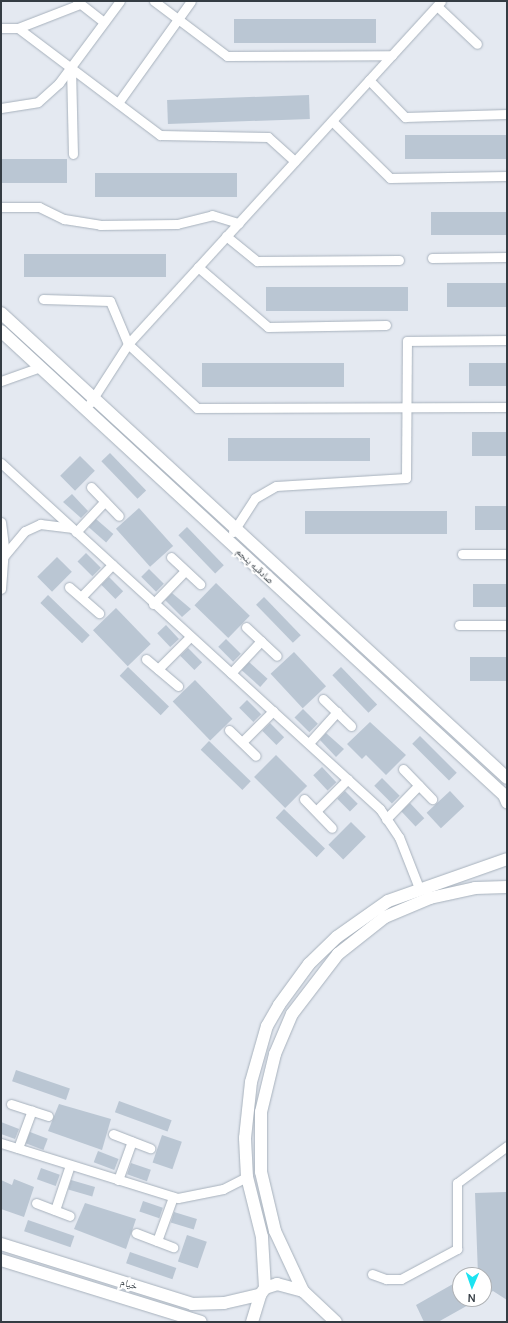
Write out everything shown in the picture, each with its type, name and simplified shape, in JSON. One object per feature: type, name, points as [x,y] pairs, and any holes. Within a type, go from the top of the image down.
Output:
[{"type":"street","points":[[1,108],[38,102],[71,67],[120,1]]},
{"type":"street","points":[[154,1],[228,56],[392,55]]},
{"type":"street","points":[[118,103],[191,1]]},
{"type":"street","points":[[1,28],[18,28],[79,2],[104,22]]},
{"type":"street","points":[[85,409],[128,344],[439,3],[477,44]]},
{"type":"street","points":[[18,28],[160,136],[268,137],[295,161]]},
{"type":"street","points":[[71,67],[73,154]]},
{"type":"street","points":[[369,80],[405,117],[507,114]]},
{"type":"street","points":[[332,121],[390,178],[507,176]]},
{"type":"street","points":[[1,207],[39,207],[64,219],[100,225],[177,224],[212,215],[239,223]]},
{"type":"street","points":[[226,236],[257,261],[399,260]]},
{"type":"street","points":[[432,258],[507,257]]},
{"type":"street","points":[[198,267],[268,327],[386,325]]},
{"type":"street","points":[[43,299],[110,301],[128,344],[197,408],[406,406],[507,407]]},
{"type":"street","name":"صادقیه پنجم","points":[[1,313],[507,778]]},
{"type":"street","name":"صادقیه پنجم","points":[[1,331],[497,789],[507,802]]},
{"type":"street","points":[[227,539],[236,529],[255,498],[276,486],[406,478],[407,341],[507,340]]},
{"type":"street","points":[[1,381],[40,367]]},
{"type":"street","points":[[1,463],[153,604],[348,779],[386,819],[399,837],[419,888]]},
{"type":"street","points":[[90,488],[119,516]]},
{"type":"street","points":[[74,530],[105,501]]},
{"type":"street","points":[[1,522],[3,557],[1,589]]},
{"type":"street","points":[[3,557],[19,536],[40,524],[74,530]]},
{"type":"street","points":[[462,554],[507,554]]},
{"type":"street","points":[[171,557],[200,584]]},
{"type":"street","points":[[81,597],[112,565]]},
{"type":"street","points":[[153,604],[186,571]]},
{"type":"street","points":[[69,587],[99,613]]},
{"type":"street","points":[[459,625],[507,625]]},
{"type":"street","points":[[246,627],[277,656]]},
{"type":"street","points":[[158,669],[190,637]]},
{"type":"street","points":[[231,673],[261,642]]},
{"type":"street","points":[[146,659],[178,686]]},
{"type":"street","points":[[324,698],[351,726]]},
{"type":"street","points":[[242,742],[273,711]]},
{"type":"street","points":[[309,743],[337,712]]},
{"type":"street","points":[[229,730],[256,756]]},
{"type":"street","points":[[403,769],[432,799]]},
{"type":"street","points":[[497,789],[507,778]]},
{"type":"street","points":[[316,811],[348,779]]},
{"type":"street","points":[[386,819],[418,785]]},
{"type":"street","points":[[304,799],[332,828]]},
{"type":"street","points":[[252,1322],[262,1291],[262,1237],[248,1177],[245,1138],[251,1082],[267,1026],[279,1005],[309,964],[337,937],[388,901],[419,888],[471,874],[507,859]]},
{"type":"street","points":[[471,874],[475,888]]},
{"type":"street","points":[[336,1322],[303,1291],[274,1232],[261,1172],[261,1112],[275,1054],[292,1014],[338,954],[386,917],[430,898],[475,888],[507,887]]},
{"type":"street","points":[[279,1005],[292,1014]]},
{"type":"street","points":[[11,1104],[48,1116]]},
{"type":"street","points":[[18,1148],[32,1110]]},
{"type":"street","points":[[113,1134],[150,1148]]},
{"type":"street","points":[[118,1180],[132,1141]]},
{"type":"street","points":[[1,1143],[173,1197],[222,1189],[248,1177]]},
{"type":"street","points":[[372,1274],[386,1279],[401,1279],[457,1249],[457,1183],[507,1146]]},
{"type":"street","points":[[55,1210],[70,1165]]},
{"type":"street","points":[[157,1241],[173,1197]]},
{"type":"street","points":[[36,1203],[70,1216]]},
{"type":"street","points":[[262,1237],[274,1232]]},
{"type":"street","points":[[136,1233],[173,1247]]},
{"type":"street","name":"خیام","points":[[1,1244],[191,1310],[200,1322]]},
{"type":"street","name":"خیام","points":[[1,1260],[191,1310],[224,1303],[262,1291],[277,1284],[303,1291]]},
{"type":"building","points":[[234,19],[376,19],[376,43],[234,43]]},
{"type":"building","points":[[309,95],[310,119],[168,124],[167,100]]},
{"type":"building","points":[[405,135],[507,135],[507,159],[405,159]]},
{"type":"building","points":[[1,159],[67,159],[67,183],[1,183]]},
{"type":"building","points":[[95,173],[237,173],[237,197],[95,197]]},
{"type":"building","points":[[431,212],[507,212],[507,235],[431,235]]},
{"type":"building","points":[[24,254],[166,254],[166,277],[24,277]]},
{"type":"building","points":[[447,283],[507,283],[507,307],[447,307]]},
{"type":"building","points":[[266,287],[408,287],[408,311],[266,311]]},
{"type":"building","points":[[202,363],[344,363],[344,387],[202,387]]},
{"type":"building","points":[[469,363],[507,363],[507,386],[469,386]]},
{"type":"building","points":[[472,432],[507,432],[507,456],[472,456]]},
{"type":"building","points":[[228,438],[370,438],[370,461],[228,461]]},
{"type":"building","points":[[110,453],[146,490],[137,499],[101,461]]},
{"type":"building","points":[[80,456],[95,471],[75,491],[60,476]]},
{"type":"building","points":[[72,494],[88,511],[81,518],[63,502]]},
{"type":"building","points":[[475,506],[507,506],[507,530],[475,530]]},
{"type":"building","points":[[139,508],[173,546],[150,567],[116,529]]},
{"type":"building","points":[[305,511],[447,511],[447,534],[305,534]]},
{"type":"building","points":[[96,519],[113,534],[106,542],[89,527]]},
{"type":"building","points":[[187,527],[224,565],[215,573],[178,535]]},
{"type":"building","points":[[86,553],[101,568],[92,576],[78,561]]},
{"type":"building","points":[[57,557],[72,572],[52,592],[37,577]]},
{"type":"building","points":[[149,569],[164,584],[156,592],[141,577]]},
{"type":"building","points":[[109,577],[123,591],[115,599],[101,585]]},
{"type":"building","points":[[216,583],[250,616],[228,638],[194,605]]},
{"type":"building","points":[[473,584],[507,584],[507,607],[473,607]]},
{"type":"building","points":[[172,593],[191,609],[182,617],[165,600]]},
{"type":"building","points":[[48,595],[90,635],[82,643],[40,603]]},
{"type":"building","points":[[264,597],[301,635],[293,643],[256,605]]},
{"type":"building","points":[[116,608],[151,644],[128,666],[93,630]]},
{"type":"building","points":[[166,625],[179,639],[170,647],[157,633]]},
{"type":"building","points":[[226,639],[241,654],[233,662],[218,647]]},
{"type":"building","points":[[188,648],[202,662],[194,670],[180,656]]},
{"type":"building","points":[[294,652],[326,686],[303,708],[271,674]]},
{"type":"building","points":[[470,657],[507,657],[507,681],[470,681]]},
{"type":"building","points":[[249,662],[268,679],[260,687],[242,670]]},
{"type":"building","points":[[128,667],[169,707],[161,715],[120,676]]},
{"type":"building","points":[[341,667],[377,704],[368,713],[332,675]]},
{"type":"building","points":[[195,680],[233,719],[210,740],[173,702]]},
{"type":"building","points":[[247,700],[261,714],[253,722],[239,708]]},
{"type":"building","points":[[303,709],[318,724],[309,732],[295,717]]},
{"type":"building","points":[[370,722],[406,755],[386,775],[366,755],[362,759],[347,744]]},
{"type":"building","points":[[270,723],[284,737],[276,745],[262,731]]},
{"type":"building","points":[[326,733],[344,749],[336,757],[320,740]]},
{"type":"building","points":[[420,736],[457,773],[449,781],[412,744]]},
{"type":"building","points":[[209,741],[251,781],[242,790],[201,750]]},
{"type":"building","points":[[276,755],[307,786],[285,808],[254,777]]},
{"type":"building","points":[[322,767],[336,782],[328,791],[313,775]]},
{"type":"building","points":[[382,778],[400,796],[392,803],[374,786]]},
{"type":"building","points":[[345,791],[358,804],[350,812],[337,799]]},
{"type":"building","points":[[450,791],[464,806],[441,828],[427,813]]},
{"type":"building","points":[[410,803],[424,818],[416,827],[401,811]]},
{"type":"building","points":[[284,809],[325,849],[317,857],[276,818]]},
{"type":"building","points":[[351,822],[366,837],[343,859],[328,845]]},
{"type":"building","points":[[16,1070],[70,1089],[66,1100],[12,1081]]},
{"type":"building","points":[[119,1101],[172,1120],[168,1131],[115,1112]]},
{"type":"building","points":[[59,1104],[111,1119],[102,1150],[48,1131]]},
{"type":"building","points":[[1,1122],[19,1129],[15,1139],[1,1134]]},
{"type":"building","points":[[30,1132],[48,1139],[43,1150],[26,1143]]},
{"type":"building","points":[[162,1135],[182,1142],[172,1169],[153,1162]]},
{"type":"building","points":[[98,1151],[119,1159],[114,1170],[94,1162]]},
{"type":"building","points":[[131,1163],[151,1170],[147,1181],[127,1174]]},
{"type":"building","points":[[41,1168],[60,1175],[56,1186],[37,1179]]},
{"type":"building","points":[[14,1179],[34,1187],[24,1217],[1,1209],[1,1180],[12,1185]]},
{"type":"building","points":[[71,1180],[95,1187],[92,1197],[68,1190]]},
{"type":"building","points":[[506,1192],[507,1300],[492,1292],[492,1267],[478,1267],[475,1193]]},
{"type":"building","points":[[143,1201],[163,1208],[159,1218],[139,1211]]},
{"type":"building","points":[[85,1203],[136,1219],[126,1249],[74,1229]]},
{"type":"building","points":[[174,1212],[197,1219],[194,1230],[171,1223]]},
{"type":"building","points":[[28,1220],[74,1236],[70,1247],[24,1231]]},
{"type":"building","points":[[187,1235],[207,1242],[198,1268],[178,1261]]},
{"type":"building","points":[[130,1252],[176,1268],[172,1279],[126,1263]]},
{"type":"building","points":[[452,1285],[452,1307],[465,1307],[438,1322],[424,1322],[416,1305]]}]
